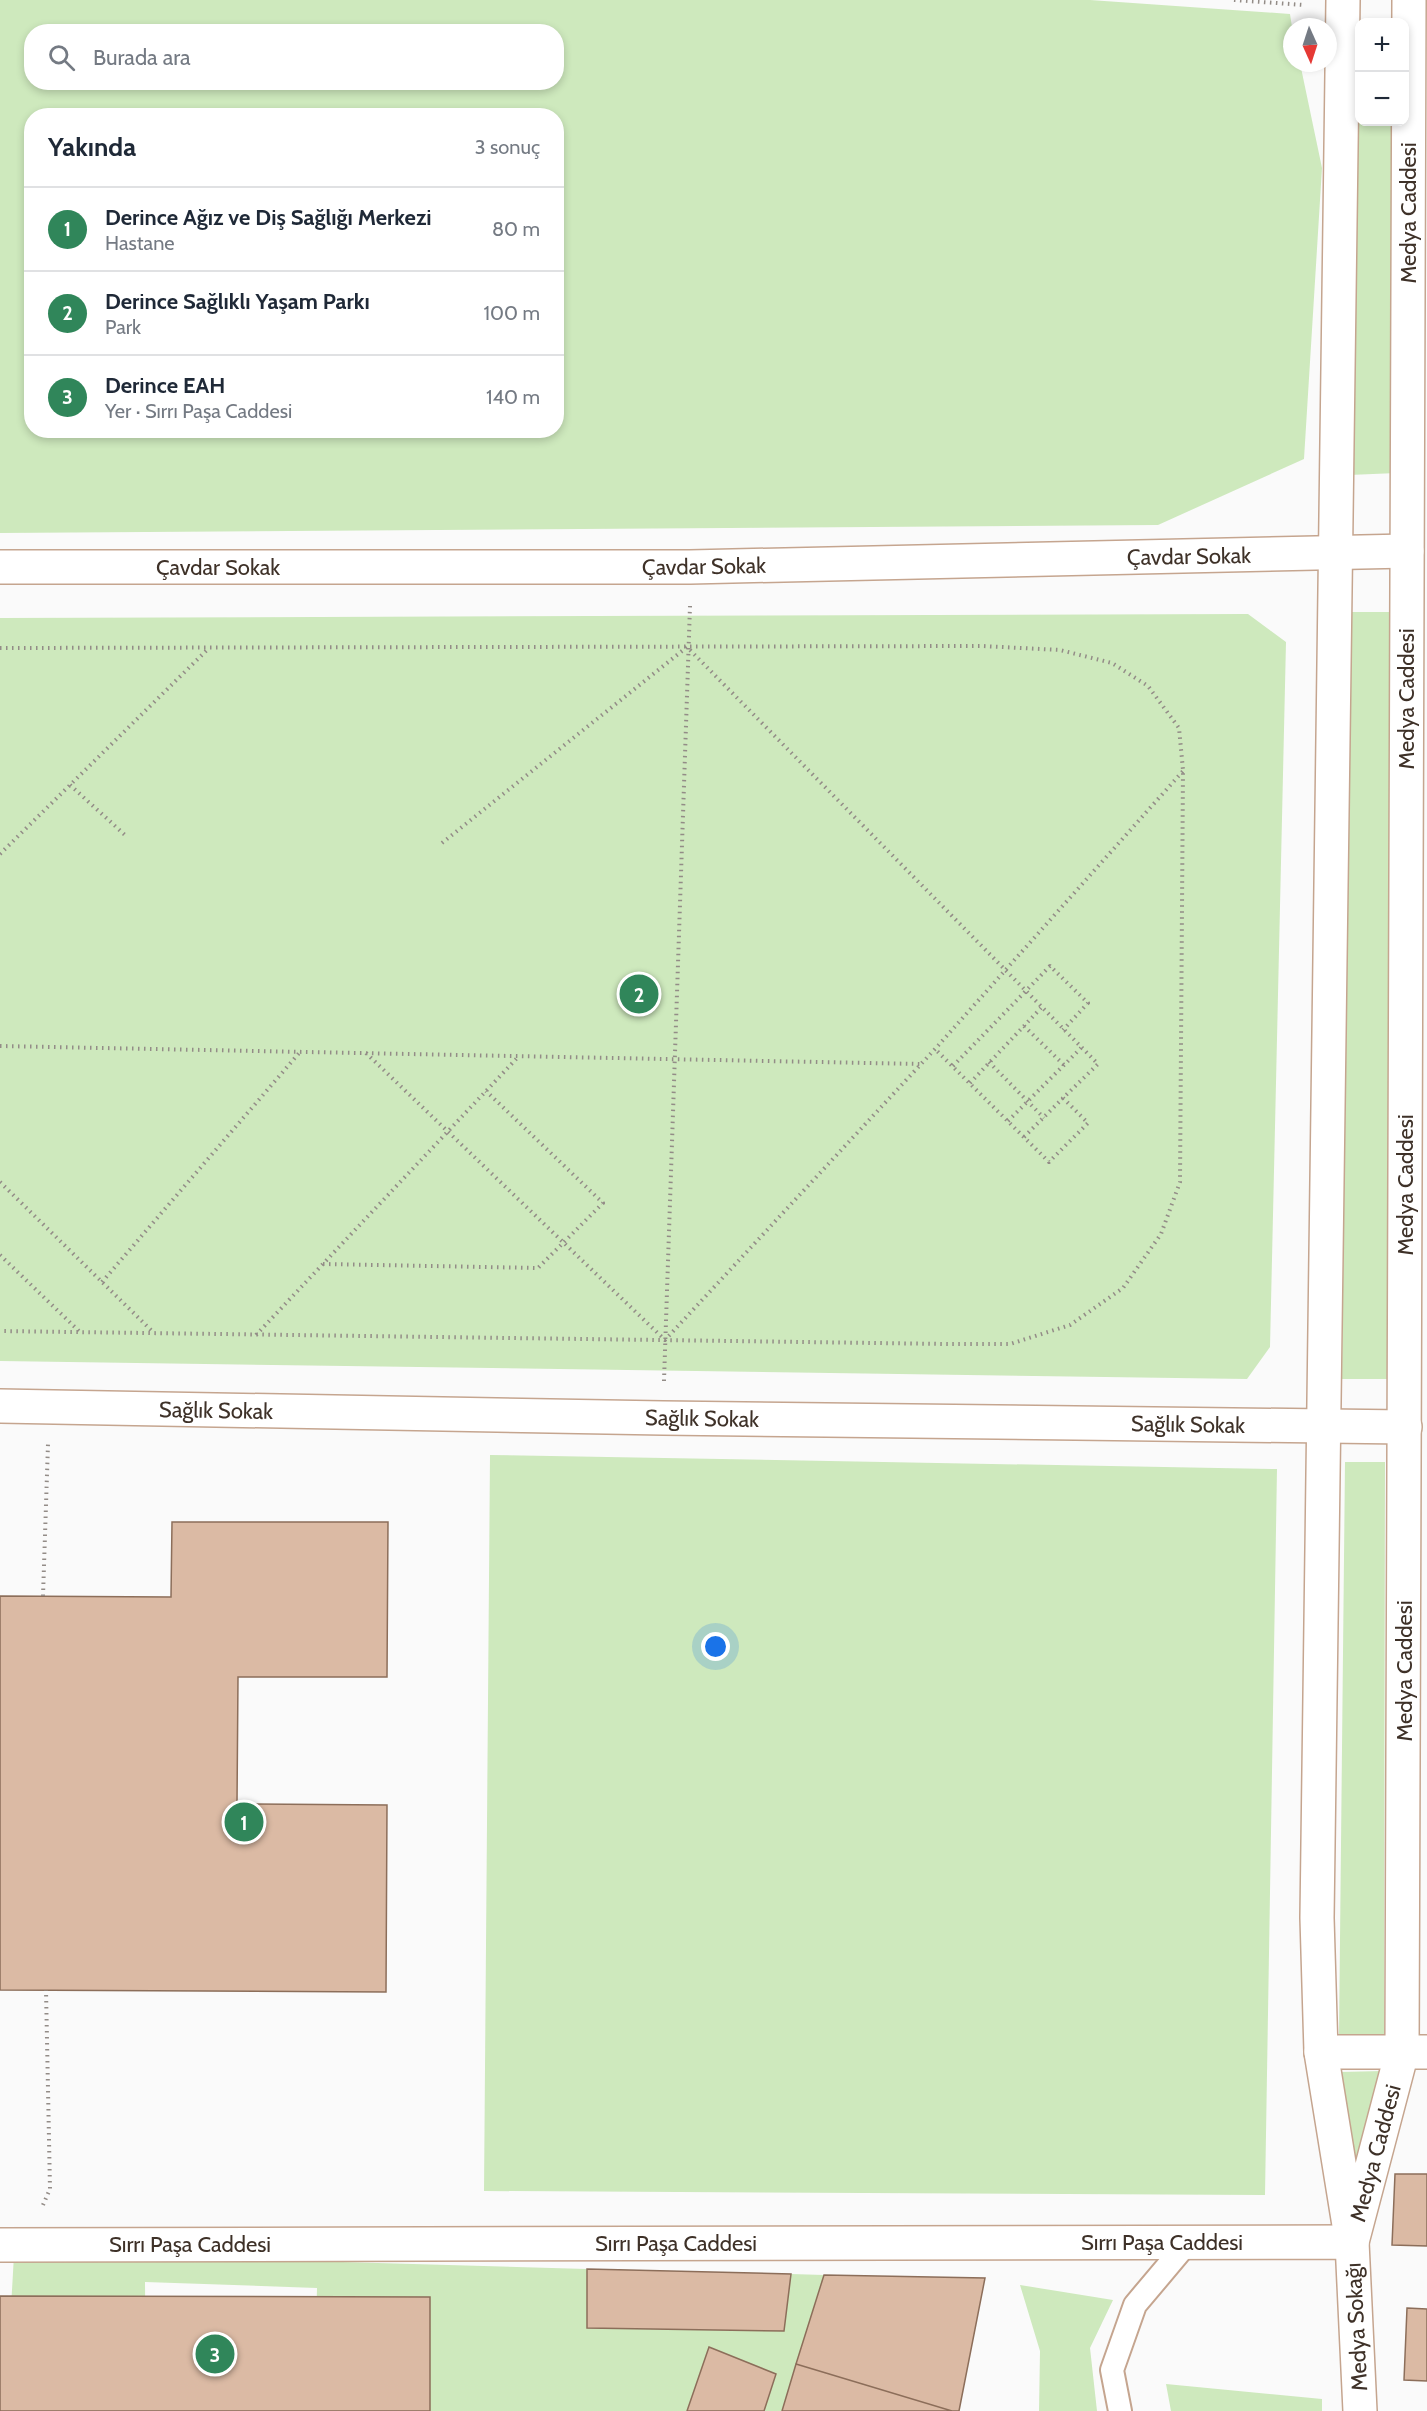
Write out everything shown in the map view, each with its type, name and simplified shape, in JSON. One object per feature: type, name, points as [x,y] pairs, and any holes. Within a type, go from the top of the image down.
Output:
[{"type":"main road","name":"Medya Caddesi","points":[[1343,0],[1317,1918],[1321,2052],[1352,2242]]},
{"type":"main road","name":"Medya Caddesi","points":[[1352,2242],[1415,2052],[1405,1427],[1408,0]]},
{"type":"main road","name":"Çavdar Sokak","points":[[0,567],[690,567],[1407,551]]},
{"type":"main road","name":"Sağlık Sokak","points":[[0,1406],[663,1418],[1405,1427]]},
{"type":"main road","points":[[1321,2052],[1415,2052]]},
{"type":"main road","name":"Sırrı Paşa Caddesi","points":[[13,2245],[1352,2242]]},
{"type":"main road","name":"Medya Sokağı","points":[[1352,2242],[1360,2411]]},
{"type":"lane","points":[[1120,2411],[1112,2370],[1135,2305],[1188,2242]]},
{"type":"path","points":[[663,1418],[690,567]]},
{"type":"path","points":[[0,648],[982,646],[1060,650],[1112,663],[1148,686],[1179,728],[1184,771],[1180,1182],[1161,1234],[1123,1288],[1070,1325],[1010,1344],[0,1331]]},
{"type":"path","points":[[442,843],[687,647]]},
{"type":"path","points":[[687,647],[1098,1064],[1024,1137]]},
{"type":"path","points":[[0,854],[209,648]]},
{"type":"path","points":[[665,1340],[921,1064],[1184,771]]},
{"type":"path","points":[[70,785],[124,835]]},
{"type":"path","points":[[953,1066],[1050,966],[1089,1003],[1063,1030]]},
{"type":"path","points":[[970,1083],[1041,1008]]},
{"type":"path","points":[[1024,1026],[1064,1065]]},
{"type":"path","points":[[0,1046],[921,1064]]},
{"type":"path","points":[[935,1048],[1048,1162],[1088,1123],[1063,1098]]},
{"type":"path","points":[[1008,1121],[1081,1048]]},
{"type":"path","points":[[102,1282],[301,1052]]},
{"type":"path","points":[[366,1053],[665,1340]]},
{"type":"path","points":[[256,1335],[520,1056]]},
{"type":"path","points":[[989,1062],[1044,1118]]},
{"type":"path","points":[[323,1264],[538,1268],[603,1203],[486,1091]]},
{"type":"path","points":[[0,1182],[154,1334]]},
{"type":"path","points":[[0,1255],[81,1332]]},
{"type":"path","points":[[43,1596],[47,1447],[65,1407]]},
{"type":"path","points":[[13,2245],[50,2189],[46,1990]]},
{"type":"green space","points":[[0,0],[1090,0],[1290,14],[1291,18],[1283,18],[1283,72],[1302,72],[1322,168],[1304,459],[1158,525],[0,533]]},
{"type":"green space","points":[[1351,25],[1355,25],[1355,126],[1394,126],[1397,473],[1349,475]]},
{"type":"green space","points":[[1350,612],[1390,612],[1387,1379],[1342,1379]]},
{"type":"green space","points":[[1248,614],[1286,642],[1270,1347],[1247,1379],[0,1361],[0,618]]},
{"type":"green space","points":[[490,1455],[1277,1469],[1265,2195],[484,2191]]},
{"type":"green space","points":[[1345,1462],[1385,1462],[1384,2036],[1339,2036]]},
{"type":"green space","points":[[1383,2071],[1357,2188],[1340,2072]]},
{"type":"green space","points":[[32,2253],[587,2269],[587,2328],[783,2331],[791,2274],[824,2275],[782,2411],[764,2411],[776,2374],[709,2347],[687,2411],[314,2411],[317,2288],[145,2282],[146,2411],[0,2396],[6,2395],[14,2255]]},
{"type":"green space","points":[[1020,2285],[1113,2300],[1090,2348],[1097,2411],[1039,2411],[1040,2351]]},
{"type":"green space","points":[[1166,2384],[1322,2399],[1322,2411],[1171,2411]]},
{"type":"building","points":[[172,1522],[388,1522],[387,1677],[238,1677],[237,1804],[387,1805],[386,1992],[0,1990],[0,1596],[171,1597]]},
{"type":"building","points":[[1395,2174],[1427,2174],[1427,2246],[1392,2245]]},
{"type":"building","points":[[587,2269],[791,2274],[784,2331],[587,2328]]},
{"type":"building","points":[[824,2275],[985,2278],[959,2411],[952,2411],[796,2364]]},
{"type":"building","points":[[0,2296],[430,2297],[430,2411],[0,2411]]},
{"type":"building","points":[[1407,2308],[1427,2309],[1427,2381],[1404,2380]]},
{"type":"building","points":[[709,2347],[776,2374],[764,2411],[687,2411]]},
{"type":"building","points":[[796,2364],[952,2411],[782,2411]]},
{"type":"place","name":"Derince Sağlıklı Yaşam Parkı","points":[[639,994]]},
{"type":"place","name":"Derince Ağız ve Diş Sağlığı Merkezi","points":[[244,1822]]},
{"type":"place","name":"Derince EAH","points":[[215,2354]]}]
